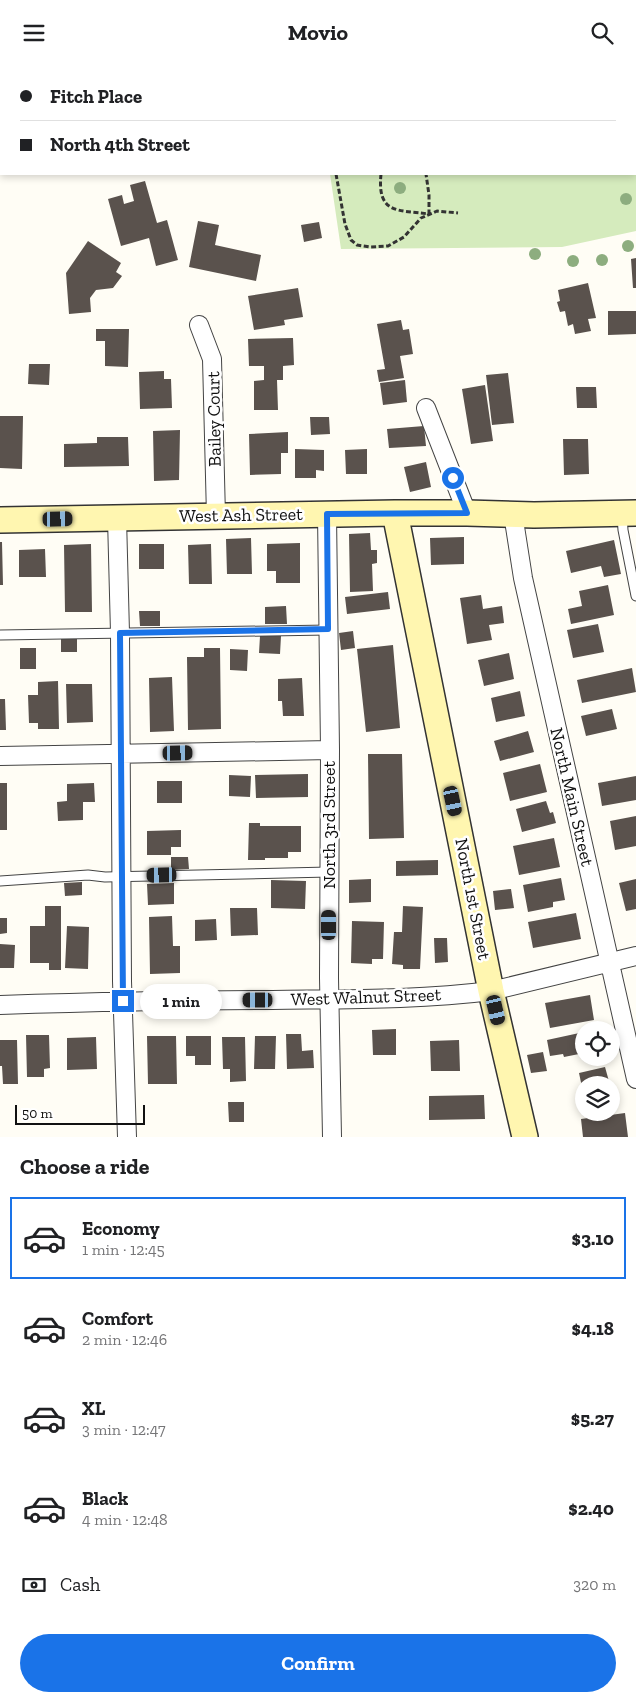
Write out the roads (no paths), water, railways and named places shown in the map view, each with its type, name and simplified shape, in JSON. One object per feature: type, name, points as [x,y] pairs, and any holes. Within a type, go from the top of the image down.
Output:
[{"type":"street","name":"Bailey Court","points":[[199,325],[212,359],[216,516]]},
{"type":"street","points":[[426,409],[467,513]]},
{"type":"street","name":"West Ash Street","points":[[0,520],[395,513],[629,513]]},
{"type":"street","name":"North 1st Street","points":[[395,513],[491,991],[526,1137]]},
{"type":"street","name":"North 3rd Street","points":[[327,514],[330,750],[329,999],[332,1137]]},
{"type":"street","name":"North Main Street","points":[[513,514],[523,578],[636,1079]]},
{"type":"street","points":[[117,518],[122,754],[123,1001],[127,1137]]},
{"type":"street","points":[[0,756],[330,750]]},
{"type":"street","name":"West Walnut Street","points":[[0,1005],[123,1001],[329,999],[466,994],[491,991],[636,956]]},
{"type":"lane","points":[[629,513],[623,530],[636,596]]},
{"type":"lane","points":[[0,635],[328,629]]},
{"type":"lane","points":[[0,881],[88,875],[105,877],[329,872]]}]
